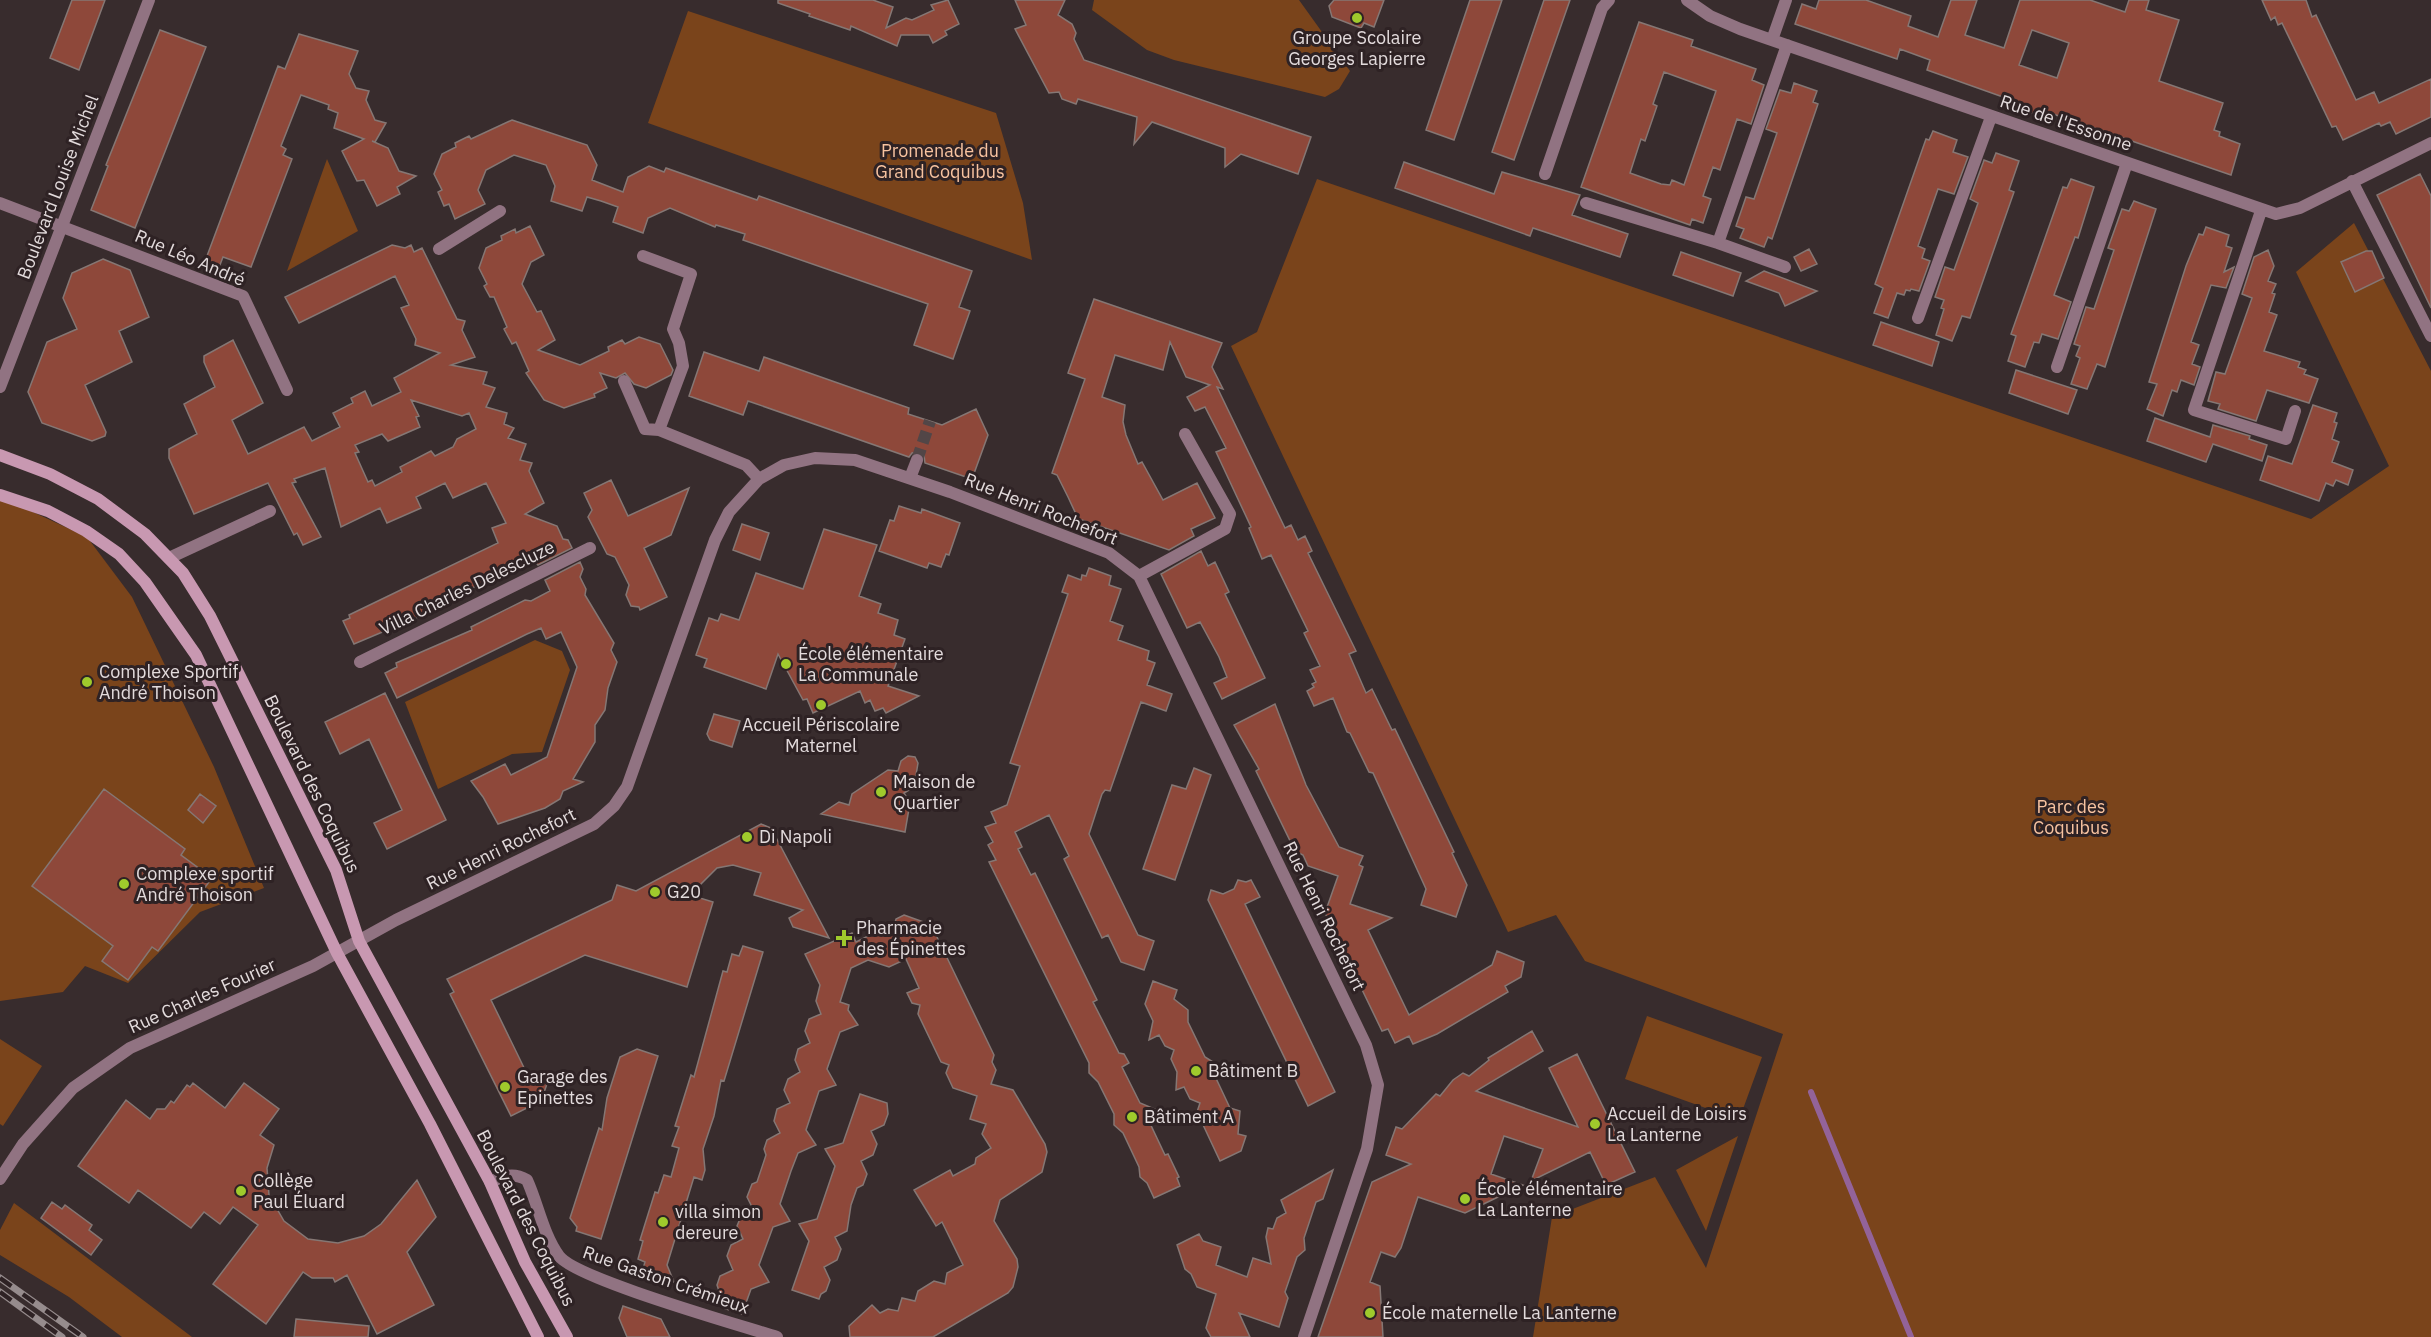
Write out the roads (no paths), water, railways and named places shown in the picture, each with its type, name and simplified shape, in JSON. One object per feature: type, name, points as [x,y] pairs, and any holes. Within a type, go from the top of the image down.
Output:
[{"type":"main road","name":"Boulevard des Coquibus","points":[[0,455],[50,474],[98,499],[145,534],[183,573],[210,616],[336,870],[359,941],[490,1182],[525,1262],[567,1337]]},
{"type":"main road","points":[[0,495],[48,512],[86,531],[119,554],[145,582],[196,655],[337,953],[430,1124],[538,1337]]},
{"type":"street","name":"Boulevard Louise Michel","points":[[0,387],[149,0]]},
{"type":"street","points":[[1545,174],[1602,8],[1609,0]]},
{"type":"street","name":"Rue de l'Essonne","points":[[1687,0],[1710,16],[1772,40],[2261,211],[2287,213],[2431,143]]},
{"type":"street","points":[[1772,40],[1786,0]]},
{"type":"street","points":[[1718,243],[1787,45]]},
{"type":"street","points":[[1918,318],[1991,117]]},
{"type":"street","points":[[2057,367],[2127,163]]},
{"type":"street","points":[[2352,181],[2431,336]]},
{"type":"street","name":"Rue Léo André","points":[[0,203],[243,296],[287,390]]},
{"type":"street","points":[[1586,203],[1718,243],[1785,267]]},
{"type":"street","points":[[439,249],[500,211]]},
{"type":"street","points":[[2261,211],[2194,410],[2286,439],[2295,411]]},
{"type":"street","points":[[643,256],[691,274],[673,329],[679,343],[683,366],[659,430]]},
{"type":"street","points":[[624,381],[645,429],[659,430],[746,465],[759,479]]},
{"type":"street","points":[[1139,576],[1225,529],[1228,521],[1230,513],[1185,434]]},
{"type":"street","name":"Rue Henri Rochefort","points":[[359,941],[406,915],[594,824],[614,806],[627,787],[640,757],[715,540],[729,512],[759,479],[783,465],[815,458],[855,459],[1109,553],[1139,576],[1366,1045],[1378,1085],[1367,1149],[1304,1337]]},
{"type":"street","points":[[910,478],[917,460]]},
{"type":"street","points":[[169,558],[270,511]]},
{"type":"street","name":"Villa Charles Delescluze","points":[[360,662],[590,548]]},
{"type":"street","name":"Rue Charles Fourier","points":[[0,1179],[23,1144],[73,1088],[130,1048],[359,941]]},
{"type":"street","name":"Rue Gaston Crémieux","points":[[490,1182],[507,1174],[519,1175],[527,1180],[552,1243],[560,1257],[571,1267],[608,1282],[777,1337]]},
{"type":"waterway","points":[[1811,1092],[1911,1337]]},
{"type":"tunnel","points":[[917,460],[930,421]]},
{"type":"railway","points":[[0,1278],[83,1337]]},
{"type":"railway","points":[[0,1292],[62,1337]]},
{"type":"place","name":"Groupe Scolaire Georges Lapierre","points":[[1357,18]]},
{"type":"place","name":"École élémentaire La Communale","points":[[786,664]]},
{"type":"place","name":"Complexe Sportif André Thoison","points":[[87,682]]},
{"type":"place","name":"Accueil Périscolaire Maternel","points":[[821,705]]},
{"type":"place","name":"Maison de Quartier","points":[[881,792]]},
{"type":"place","name":"Di Napoli","points":[[747,837]]},
{"type":"place","name":"Complexe sportif André Thoison","points":[[124,884]]},
{"type":"place","name":"G20","points":[[655,892]]},
{"type":"place","name":"Pharmacie des Épinettes","points":[[844,938]]},
{"type":"place","name":"Bâtiment B","points":[[1196,1071]]},
{"type":"place","name":"Garage des Epinettes","points":[[505,1087]]},
{"type":"place","name":"Bâtiment A","points":[[1132,1117]]},
{"type":"place","name":"Accueil de Loisirs La Lanterne","points":[[1595,1124]]},
{"type":"place","name":"Collège Paul Éluard","points":[[241,1191]]},
{"type":"place","name":"École élémentaire La Lanterne","points":[[1465,1199]]},
{"type":"place","name":"villa simon dereure","points":[[663,1222]]},
{"type":"place","name":"École maternelle La Lanterne","points":[[1370,1313]]},
{"type":"park label","name":"Promenade du Grand Coquibus","points":[[940,161]]},
{"type":"park label","name":"Parc des Coquibus","points":[[2071,817]]}]
